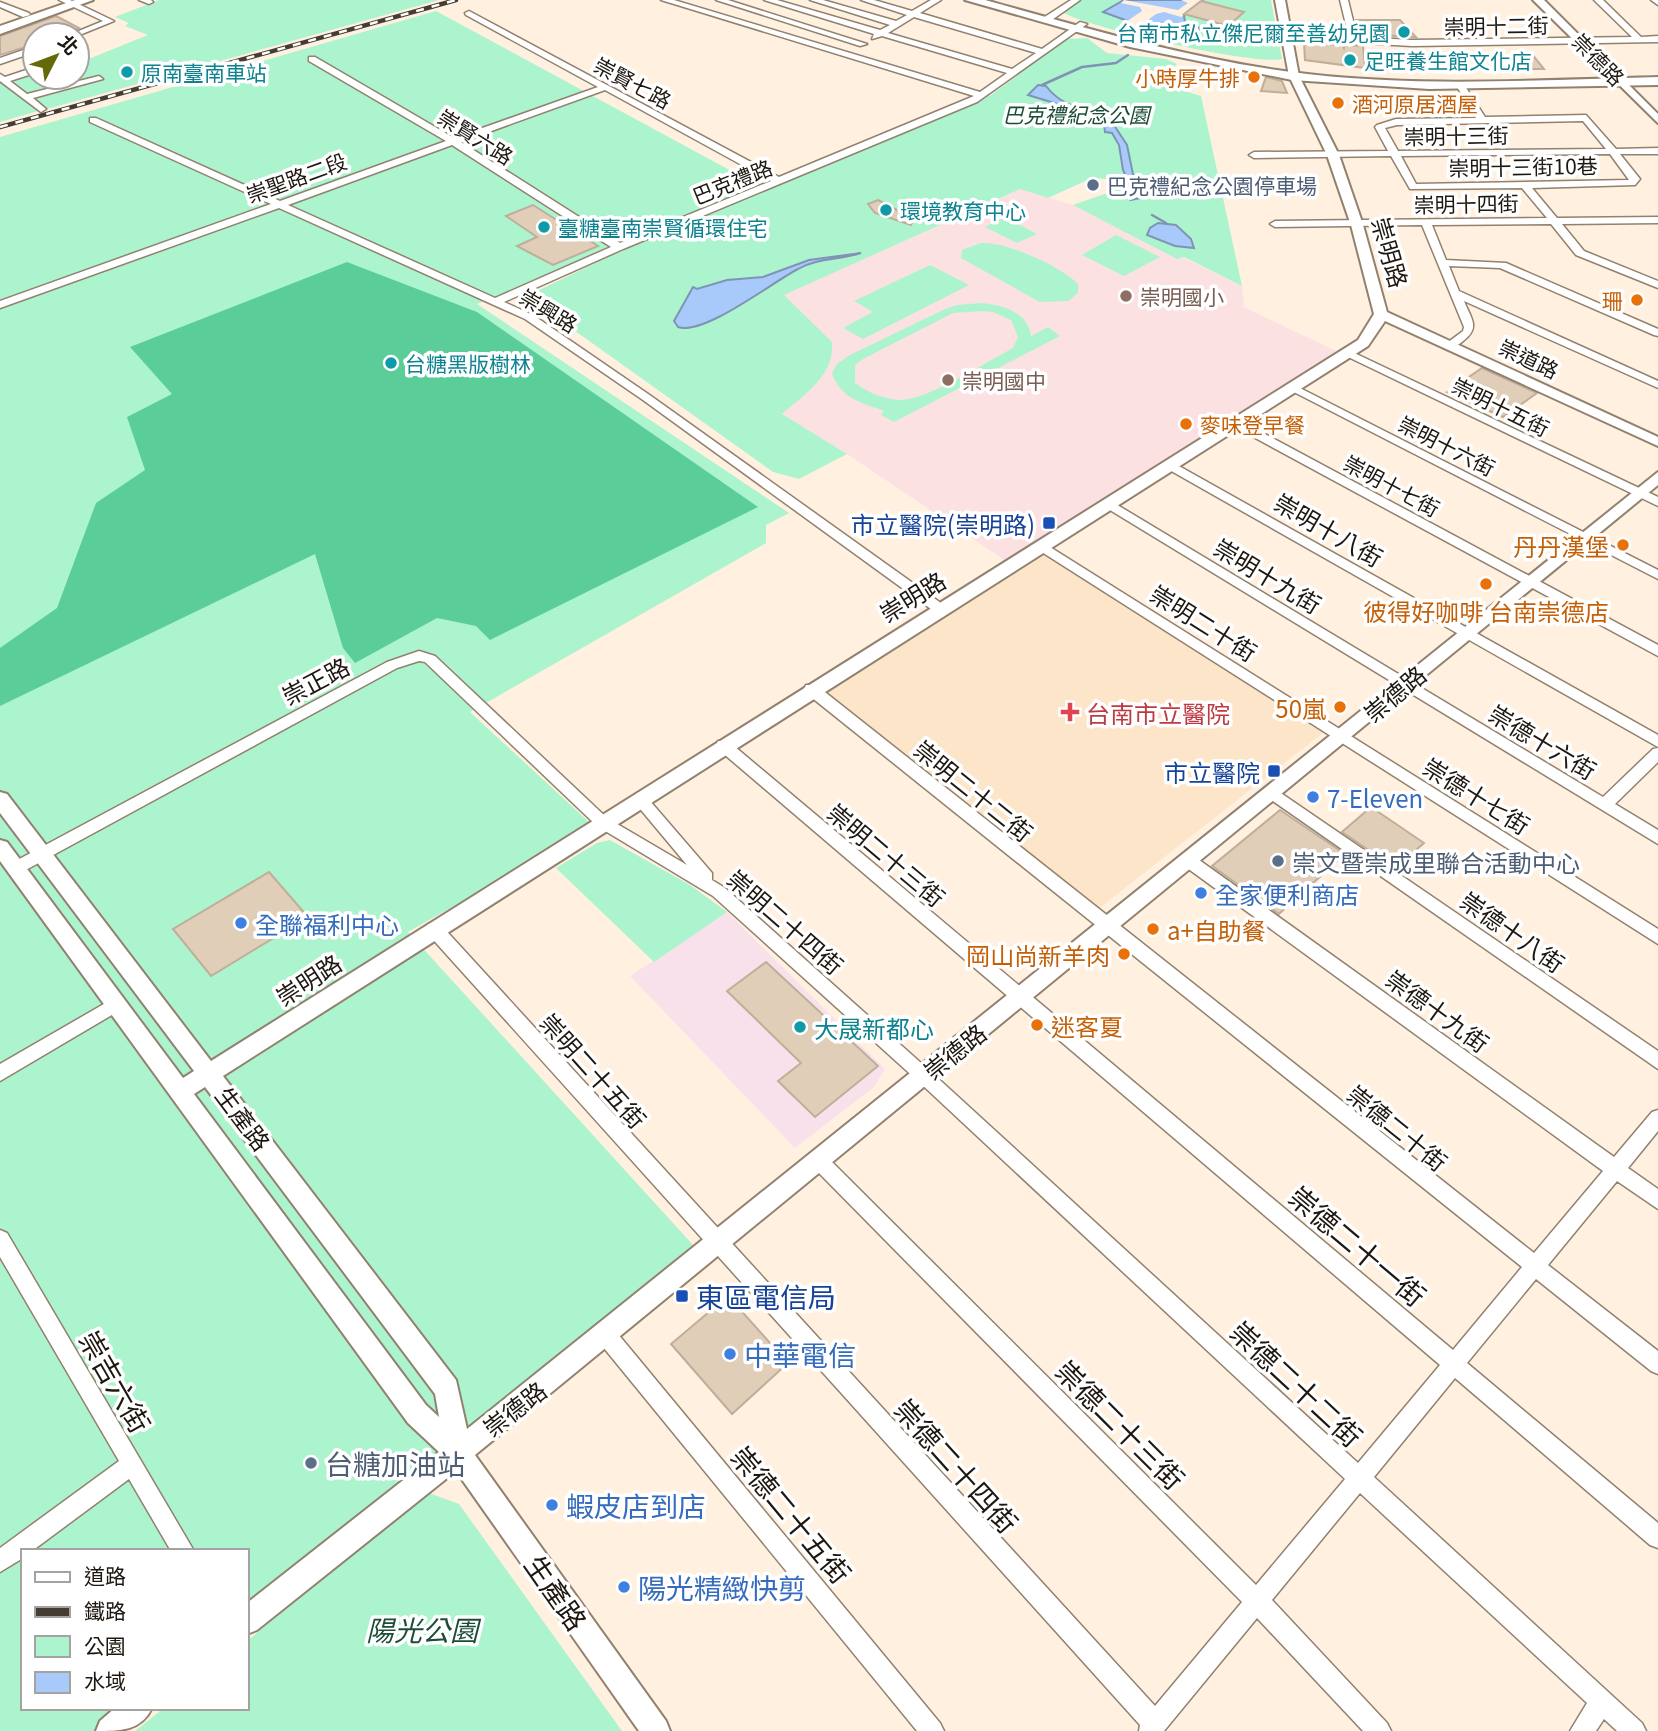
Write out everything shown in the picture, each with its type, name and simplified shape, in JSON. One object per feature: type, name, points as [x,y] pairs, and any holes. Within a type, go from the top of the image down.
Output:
[{"type":"main road","points":[[971,0],[1193,53],[1293,72],[1460,85],[1658,75]]},
{"type":"main road","points":[[995,0],[1050,18]]},
{"type":"main road","points":[[0,24],[72,1]]},
{"type":"main road","points":[[0,30],[72,1]]},
{"type":"main road","points":[[1293,72],[1456,80],[1618,78],[1658,81]]},
{"type":"street","points":[[665,0],[982,95]]},
{"type":"street","points":[[768,0],[1015,73]]},
{"type":"street","points":[[814,0],[896,24]]},
{"type":"street","points":[[865,0],[1044,52]]},
{"type":"street","points":[[846,55],[937,0]]},
{"type":"street","points":[[1050,18],[1076,0]]},
{"type":"street","name":"崇明路","points":[[179,1092],[811,689],[1294,388],[1372,334],[1381,314],[1357,225],[1333,155],[1293,72],[1280,0]]},
{"type":"street","points":[[1345,0],[1354,41]]},
{"type":"street","name":"崇德路","points":[[1538,0],[1658,120]]},
{"type":"street","points":[[1598,0],[1640,40]]},
{"type":"street","points":[[72,1],[110,21],[91,28]]},
{"type":"street","points":[[707,13],[727,1],[863,44]]},
{"type":"street","points":[[0,4],[26,15]]},
{"type":"street","points":[[801,25],[833,6]]},
{"type":"street","name":"崇賢七路","points":[[469,13],[780,182]]},
{"type":"street","name":"巴克禮路","points":[[496,302],[619,247],[780,182],[982,95],[1080,26]]},
{"type":"street","name":"崇明十二街","points":[[1286,36],[1354,41],[1658,39]]},
{"type":"street","points":[[0,61],[21,54]]},
{"type":"street","name":"崇賢六路","points":[[312,59],[452,141],[619,247]]},
{"type":"street","points":[[2,79],[21,74]]},
{"type":"street","points":[[2,79],[41,109]]},
{"type":"street","points":[[26,97],[99,79]]},
{"type":"street","points":[[1460,85],[1483,121]]},
{"type":"street","name":"崇聖路二段","points":[[0,305],[606,87]]},
{"type":"street","points":[[1394,154],[1380,127],[1396,122],[1586,118],[1614,150]]},
{"type":"street","name":"崇興路","points":[[93,120],[529,317],[940,609]]},
{"type":"street","name":"崇明十三街10巷","points":[[1394,154],[1413,187],[1632,183],[1635,180],[1614,150]]},
{"type":"street","name":"崇明十三街","points":[[1254,155],[1658,151]]},
{"type":"street","points":[[1525,185],[1580,253],[1658,285]]},
{"type":"street","name":"崇明十四街","points":[[1275,224],[1657,221]]},
{"type":"street","points":[[1426,223],[1469,330],[1451,345]]},
{"type":"street","points":[[1443,263],[1502,265],[1658,333]]},
{"type":"street","points":[[1455,293],[1658,385]]},
{"type":"street","name":"崇道路","points":[[1381,314],[1658,442]]},
{"type":"street","name":"崇明十五街","points":[[1348,353],[1658,502]]},
{"type":"street","name":"崇明十六街","points":[[1294,388],[1658,575]]},
{"type":"street","name":"崇明十七街","points":[[1237,423],[1658,651]]},
{"type":"street","name":"崇明十八街","points":[[1170,465],[1658,742]]},
{"type":"street","name":"崇德路","points":[[248,1619],[606,1335],[1109,927],[1582,536],[1658,477]]},
{"type":"street","name":"崇明十九街","points":[[1109,505],[1405,684]]},
{"type":"street","name":"崇明二十街","points":[[1042,547],[1342,736]]},
{"type":"street","name":"崇正路","points":[[16,868],[392,665],[419,656],[438,664],[602,822]]},
{"type":"street","name":"崇德十六街","points":[[1405,684],[1658,838]]},
{"type":"street","name":"崇明二十二街","points":[[811,689],[1109,927]]},
{"type":"street","name":"崇德十七街","points":[[1342,736],[1658,937]]},
{"type":"street","name":"崇明二十三街","points":[[723,745],[1021,997]]},
{"type":"street","points":[[1605,805],[1658,753]]},
{"type":"street","name":"崇德十八街","points":[[1272,793],[1658,1061]]},
{"type":"street","points":[[639,798],[719,892]]},
{"type":"street","name":"生產路","points":[[0,799],[447,1389],[458,1452]]},
{"type":"street","name":"崇明二十四街","points":[[602,822],[719,892],[924,1076]]},
{"type":"street","name":"生產路","points":[[0,847],[417,1414],[458,1452],[656,1731]]},
{"type":"street","name":"崇德十九街","points":[[1189,861],[1658,1200]]},
{"type":"street","name":"崇德二十街","points":[[1109,927],[1658,1364]]},
{"type":"street","name":"崇明二十五街","points":[[434,929],[718,1244]]},
{"type":"street","name":"崇德二十一街","points":[[1021,997],[1658,1537]]},
{"type":"street","points":[[0,1073],[116,1004]]},
{"type":"street","name":"崇德二十二街","points":[[924,1076],[1634,1731]]},
{"type":"street","points":[[1152,1728],[1658,1118]]},
{"type":"street","name":"崇德二十三街","points":[[819,1161],[1258,1602],[1366,1726]]},
{"type":"street","name":"崇吉六街","points":[[0,1239],[182,1549]]},
{"type":"street","name":"崇德二十四街","points":[[718,1244],[1152,1728]]},
{"type":"street","name":"崇德二十五街","points":[[606,1335],[932,1731]]},
{"type":"street","points":[[0,1562],[132,1464]]},
{"type":"street","points":[[1582,1731],[1602,1702]]},
{"type":"street","points":[[110,1731],[136,1710]]},
{"type":"shaded area","name":"崇明國中","points":[[1020,189],[1073,205],[1242,286],[1244,307],[1338,352],[1006,561],[847,454],[782,414],[784,295]]},
{"type":"shaded area","name":"台南市立醫院","points":[[1043,554],[1324,732],[1098,909],[824,691]]},
{"type":"shaded area","points":[[727,912],[885,1069],[874,1087],[795,1148],[630,976]]},
{"type":"green space","points":[[159,0],[439,0],[47,109],[23,91],[91,91],[91,58],[148,35],[125,26],[129,23],[115,17]]},
{"type":"green space","points":[[1080,0],[1271,0],[1282,59],[1240,57],[1173,44],[1105,28],[1064,13]]},
{"type":"green space","points":[[436,11],[759,186],[477,304],[789,513],[766,525],[766,543],[470,712],[590,823],[524,866],[408,932],[693,1245],[248,1606],[248,1549],[21,1549],[21,1710],[121,1710],[95,1731],[0,1731],[0,137]]},
{"type":"green space","name":"巴克禮紀念公園","points":[[1087,38],[1107,53],[1166,59],[1177,64],[1158,83],[1201,96],[1242,286],[1184,257],[1177,259],[1073,205],[1110,192],[1108,179],[1092,178],[1048,198],[1020,189],[784,295],[832,342],[832,354],[817,383],[782,414],[847,454],[799,479],[773,472],[533,301],[531,294],[635,244],[991,95],[1066,39]]},
{"type":"green space","points":[[21,76],[21,89],[9,80]]},
{"type":"green space","points":[[0,82],[38,111],[0,122]]},
{"type":"green space","points":[[1005,217],[1037,234],[1017,243],[985,227]]},
{"type":"green space","points":[[1116,235],[1160,257],[1124,276],[1082,255]]},
{"type":"green space","points":[[981,243],[1004,246],[1046,262],[1078,284],[1078,293],[1068,301],[1040,302],[961,258],[962,250]]},
{"type":"green space","points":[[347,262],[477,312],[758,507],[490,640],[476,626],[437,618],[355,663],[343,648],[315,554],[0,706],[0,648],[57,608],[96,503],[145,470],[127,417],[172,394],[130,347]]},
{"type":"green space","points":[[930,265],[969,285],[863,339],[843,328],[873,312],[854,301]]},
{"type":"green space","points":[[982,303],[998,306],[1020,316],[1029,328],[1031,336],[1048,327],[1060,336],[894,422],[881,415],[884,411],[860,402],[840,388],[832,373],[837,364],[850,355],[957,305]],"holes":[[[993,312],[1011,320],[1018,337],[1013,348],[957,379],[925,394],[900,400],[876,395],[855,383],[855,365],[863,359],[953,313]]]},
{"type":"green space","points":[[610,840],[690,885],[727,912],[654,962],[556,868],[597,843]]},
{"type":"green space","name":"陽光公園","points":[[429,1493],[459,1504],[622,1731],[135,1731],[161,1710],[248,1710],[248,1640]]},
{"type":"water","points":[[1124,0],[1203,0],[1184,15],[1185,23],[1200,28],[1198,34],[1150,29],[1103,12]]},
{"type":"water","points":[[1038,85],[1046,86],[1066,103],[1108,116],[1127,145],[1133,174],[1142,187],[1141,198],[1131,200],[1134,193],[1123,170],[1119,145],[1112,133],[1105,132],[1104,123],[1090,114],[1028,95]]},
{"type":"water","points":[[1158,223],[1176,225],[1191,239],[1194,248],[1175,246],[1147,235],[1150,228]]},
{"type":"water","points":[[861,253],[805,265],[739,306],[704,323],[690,328],[678,327],[674,321],[693,287],[697,289],[727,280],[763,277],[809,260]]},
{"type":"pier","points":[[1124,0],[1178,10],[1188,3],[1181,0],[1203,0],[1181,17],[1164,12],[1156,14],[1137,28],[1123,24],[1142,11],[1140,7],[1121,3]]},
{"type":"building","points":[[1201,1],[1244,12],[1228,26],[1184,14]]},
{"type":"building","points":[[56,16],[66,21],[42,21]]},
{"type":"building","name":"台南市私立傑尼爾至善幼兒園","points":[[1356,20],[1400,20],[1416,37],[1359,34]]},
{"type":"building","points":[[21,28],[21,48],[0,55],[0,36]]},
{"type":"building","points":[[1304,43],[1343,45],[1344,48],[1345,45],[1363,46],[1365,68],[1305,60]]},
{"type":"building","points":[[1514,53],[1531,53],[1544,69],[1527,69]]},
{"type":"building","points":[[1266,77],[1282,81],[1287,93],[1261,91]]},
{"type":"building","name":"環境教育中心","points":[[878,200],[914,219],[911,225],[875,213],[868,204]]},
{"type":"building","name":"臺糖臺南崇賢循環住宅","points":[[533,205],[598,246],[553,265],[517,246],[537,237],[506,216]]},
{"type":"building","points":[[1482,368],[1537,393],[1503,417],[1447,392]]},
{"type":"building","points":[[1371,807],[1424,843],[1395,868],[1342,832]]},
{"type":"building","name":"崇文暨崇成里聯合活動中心","points":[[1280,810],[1345,854],[1279,914],[1212,866]]},
{"type":"building","name":"全聯福利中心","points":[[269,872],[308,917],[211,976],[173,929]]},
{"type":"building","name":"大晟新都心","points":[[766,962],[878,1066],[815,1117],[778,1081],[801,1063],[727,991]]},
{"type":"building","name":"中華電信","points":[[728,1296],[788,1363],[732,1414],[671,1344]]},
{"type":"waterway","points":[[1042,85],[1082,67],[1116,63],[1128,55]]},
{"type":"waterway","points":[[1152,215],[1166,223]]},
{"type":"railway","points":[[0,127],[456,0]]},
{"type":"place","name":"台南市私立傑尼爾至善幼兒園","points":[[1404,32]]},
{"type":"place","name":"足旺養生館文化店","points":[[1350,60]]},
{"type":"place","name":"原南臺南車站","points":[[127,72]]},
{"type":"place","name":"小時厚牛排","points":[[1254,77]]},
{"type":"place","name":"酒河原居酒屋","points":[[1338,103]]},
{"type":"place","name":"巴克禮紀念公園停車場","points":[[1093,185]]},
{"type":"place","name":"環境教育中心","points":[[886,210]]},
{"type":"place","name":"臺糖臺南崇賢循環住宅","points":[[544,227]]},
{"type":"place","name":"崇明國小","points":[[1126,296]]},
{"type":"place","name":"珊","points":[[1637,300]]},
{"type":"place","name":"台糖黑版樹林","points":[[391,363]]},
{"type":"place","name":"崇明國中","points":[[948,380]]},
{"type":"place","name":"麥味登早餐","points":[[1186,424]]},
{"type":"place","name":"市立醫院(崇明路)","points":[[1049,523]]},
{"type":"place","name":"丹丹漢堡","points":[[1623,545]]},
{"type":"place","name":"彼得好咖啡 台南崇德店","points":[[1486,584]]},
{"type":"place","name":"50嵐","points":[[1340,707]]},
{"type":"place","name":"台南市立醫院","points":[[1070,712]]},
{"type":"place","name":"市立醫院","points":[[1274,771]]},
{"type":"place","name":"7-Eleven","points":[[1313,797]]},
{"type":"place","name":"崇文暨崇成里聯合活動中心","points":[[1278,861]]},
{"type":"place","name":"全家便利商店","points":[[1201,893]]},
{"type":"place","name":"全聯福利中心","points":[[241,923]]},
{"type":"place","name":"a+自助餐","points":[[1153,929]]},
{"type":"place","name":"岡山尚新羊肉","points":[[1124,954]]},
{"type":"place","name":"迷客夏","points":[[1037,1025]]},
{"type":"place","name":"大晟新都心","points":[[800,1027]]},
{"type":"place","name":"東區電信局","points":[[682,1296]]},
{"type":"place","name":"中華電信","points":[[730,1354]]},
{"type":"place","name":"台糖加油站","points":[[311,1463]]},
{"type":"place","name":"蝦皮店到店","points":[[552,1505]]},
{"type":"place","name":"陽光精緻快剪","points":[[624,1587]]}]
